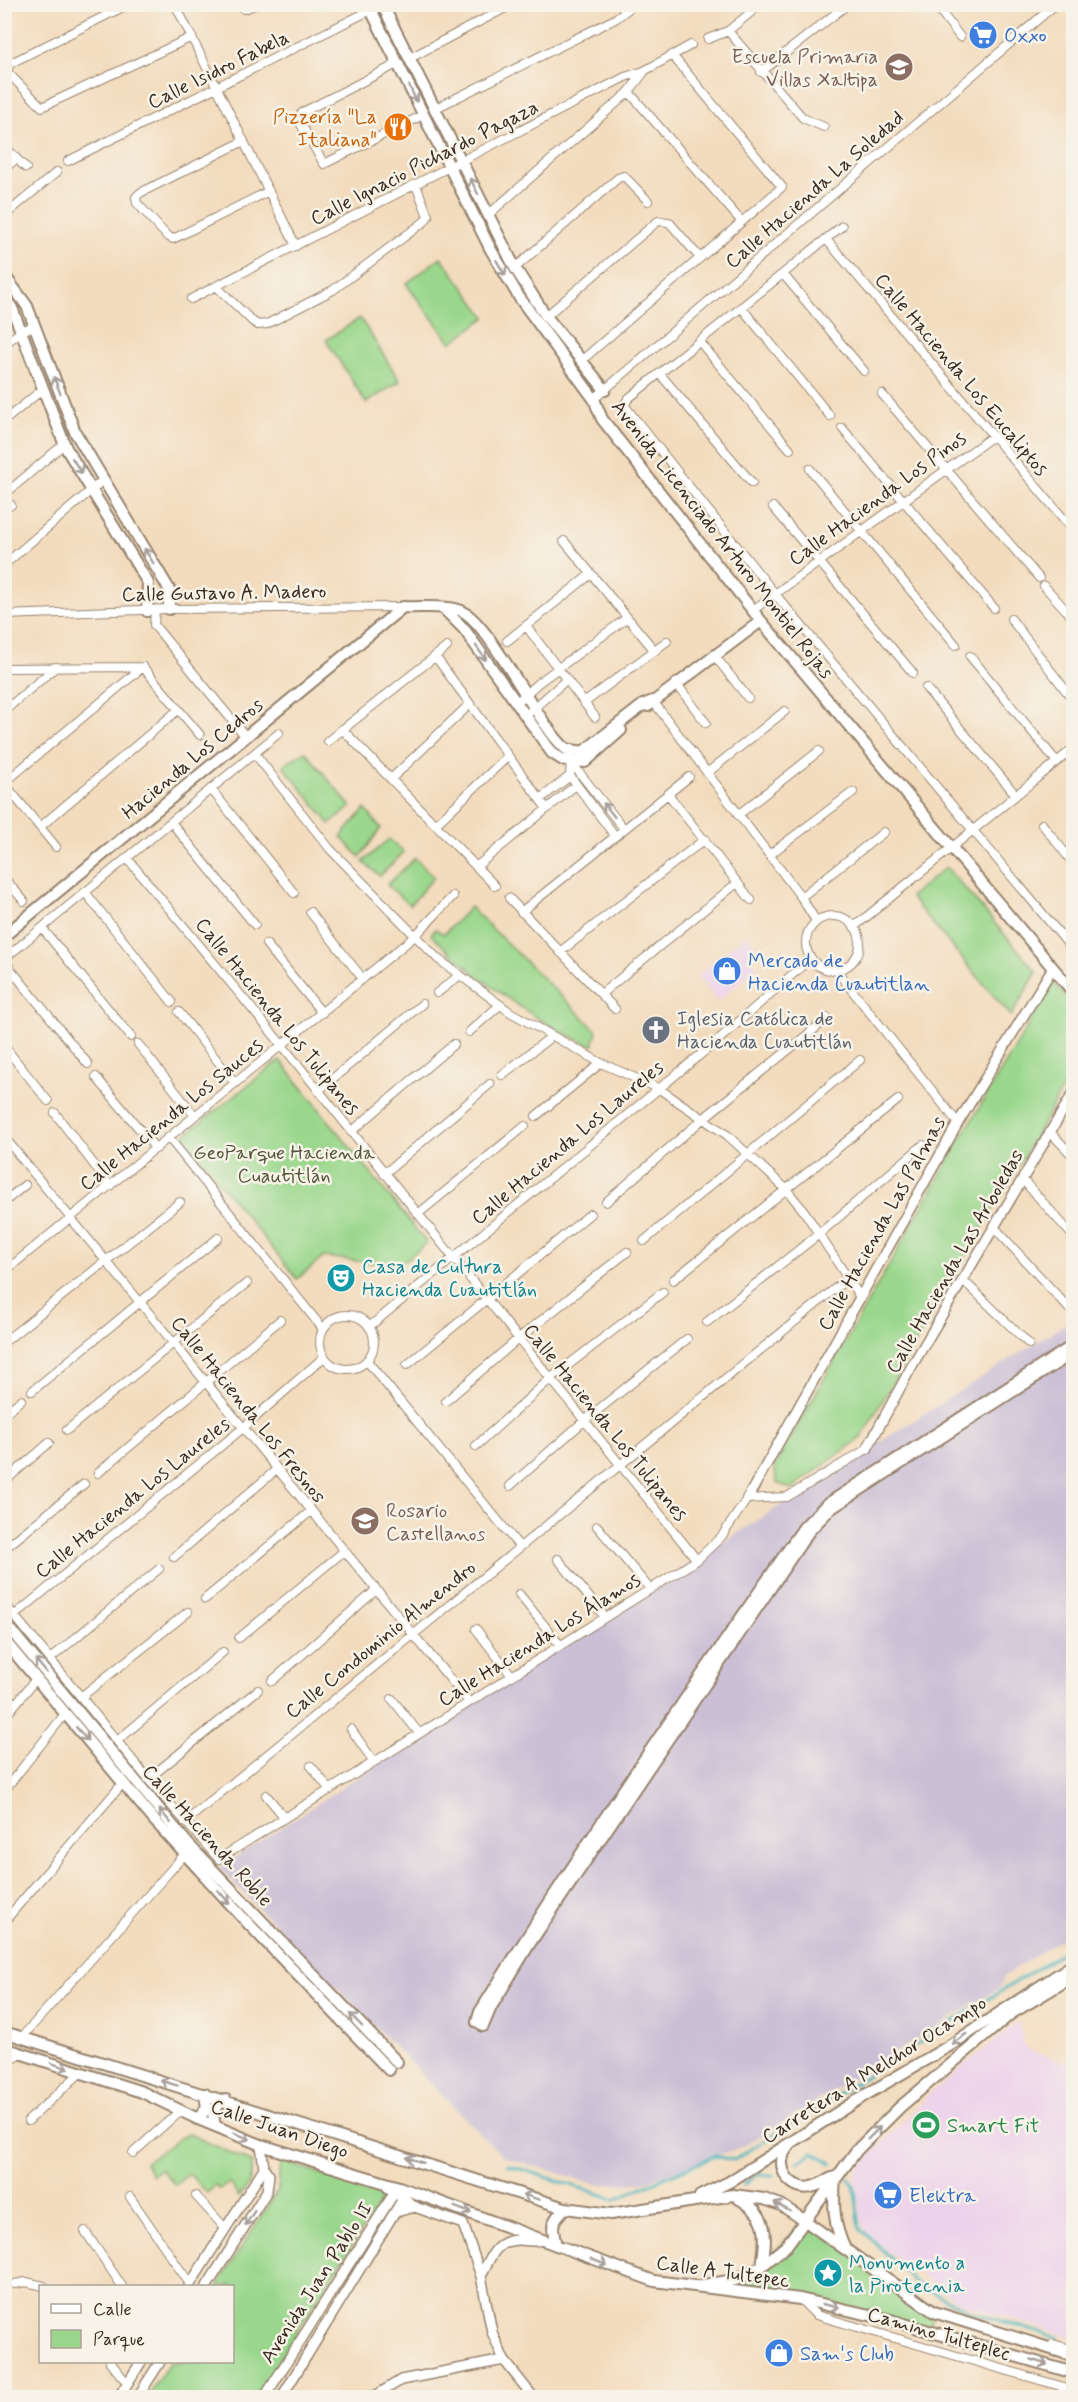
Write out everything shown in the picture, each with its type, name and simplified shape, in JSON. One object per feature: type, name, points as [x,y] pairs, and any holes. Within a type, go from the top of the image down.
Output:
[{"type":"main road","name":"Avenida Licenciado Arturo Montiel Rojas","points":[[383,5],[515,268],[546,316],[605,390]]},
{"type":"main road","name":"Avenida Licenciado Arturo Montiel Rojas","points":[[370,8],[490,250],[519,297],[594,399],[602,419],[760,621],[950,849],[1074,993]]},
{"type":"main road","points":[[4,275],[27,306],[75,432],[169,589],[169,609]]},
{"type":"main road","points":[[4,297],[12,308],[64,444],[148,583],[151,611]]},
{"type":"main road","name":"Calle Gustavo A. Madero","points":[[403,607],[461,610],[468,615],[526,693],[560,744],[571,756]]},
{"type":"main road","name":"Hacienda Los Cedros","points":[[4,936],[403,607]]},
{"type":"main road","points":[[443,608],[464,630],[552,753],[571,756],[583,752],[643,705],[653,701],[760,621]]},
{"type":"main road","points":[[1074,1345],[826,1505],[804,1527],[634,1773],[524,1940],[480,2012],[477,2022],[483,2026],[491,2007],[530,1943],[809,1531],[830,1509],[1074,1353]]},
{"type":"main road","name":"Calle Hacienda Roble","points":[[4,1622],[188,1844],[393,2066],[185,1854],[123,1784],[4,1640]]},
{"type":"main road","name":"Carretera A Melchor Ocampo","points":[[691,2200],[729,2182],[949,2046],[1074,1964]]},
{"type":"main road","name":"Carretera A Melchor Ocampo","points":[[691,2287],[735,2280],[762,2266],[786,2246],[835,2176],[857,2150],[900,2107],[993,2028],[1074,1976]]},
{"type":"main road","name":"Calle Juan Diego","points":[[4,2032],[565,2208]]},
{"type":"main road","name":"Calle Juan Diego","points":[[4,2048],[142,2092],[198,2119],[261,2145],[381,2181],[402,2194]]},
{"type":"main road","points":[[198,2119],[207,2108],[205,2094]]},
{"type":"main road","points":[[214,2125],[214,2111],[226,2100]]},
{"type":"main road","points":[[795,2140],[783,2152],[780,2163],[788,2179],[800,2187],[813,2187],[835,2176],[833,2215],[836,2230],[846,2251]]},
{"type":"main road","points":[[402,2194],[415,2207]]},
{"type":"main road","points":[[402,2194],[545,2240]]},
{"type":"main road","points":[[733,2195],[753,2206],[761,2218],[766,2237],[762,2266]]},
{"type":"main road","points":[[556,2245],[552,2230],[554,2219],[565,2208],[610,2214],[733,2195],[764,2199],[781,2205],[804,2220],[934,2312],[981,2329],[1074,2356]]},
{"type":"main road","name":"Calle A Tultepec","points":[[545,2240],[654,2282],[800,2299],[887,2319],[1074,2373]]},
{"type":"street","points":[[129,4],[13,62],[7,67],[8,73],[42,107],[192,36]]},
{"type":"street","points":[[175,4],[296,246]]},
{"type":"street","points":[[241,4],[244,9],[257,4]]},
{"type":"street","points":[[410,58],[513,4]]},
{"type":"street","points":[[436,108],[615,19],[628,9],[625,4]]},
{"type":"street","points":[[708,39],[728,31],[761,4]]},
{"type":"street","points":[[761,72],[848,4]]},
{"type":"street","points":[[935,4],[960,37]]},
{"type":"street","name":"Calle Hacienda La Soledad","points":[[594,399],[1056,4]]},
{"type":"street","name":"Calle Isidro Fabela","points":[[68,161],[218,89],[370,8],[383,5]]},
{"type":"street","points":[[728,31],[803,118],[824,127]]},
{"type":"street","name":"Calle Ignacio Pichardo Pagaza","points":[[191,299],[625,77],[644,71],[691,45]]},
{"type":"street","points":[[581,361],[782,187],[672,55]]},
{"type":"street","points":[[399,63],[303,112],[299,116],[300,121],[324,164],[423,115]]},
{"type":"street","points":[[489,215],[629,92],[644,71]]},
{"type":"street","points":[[629,92],[741,221]]},
{"type":"street","points":[[244,141],[140,193],[136,197],[137,203],[167,236],[173,239],[269,191]]},
{"type":"street","points":[[8,150],[26,168]]},
{"type":"street","points":[[4,169],[16,159]]},
{"type":"street","points":[[4,216],[57,172]]},
{"type":"street","points":[[515,268],[618,178],[624,176],[629,179],[648,201]]},
{"type":"street","points":[[216,286],[258,325],[333,290],[424,222],[428,216],[416,185]]},
{"type":"street","points":[[546,316],[658,221],[669,222],[700,258]]},
{"type":"street","points":[[752,483],[660,374],[842,226]]},
{"type":"street","name":"Calle Hacienda Los Eucaliptos","points":[[826,239],[1074,531]]},
{"type":"street","points":[[783,274],[864,371]]},
{"type":"street","points":[[741,307],[830,416]]},
{"type":"street","points":[[4,345],[21,331],[35,326]]},
{"type":"street","points":[[699,341],[790,449]]},
{"type":"street","name":"Avenida Licenciado Arturo Montiel Rojas","points":[[660,374],[629,398],[624,405],[775,594],[972,831],[1072,945]]},
{"type":"street","points":[[4,422],[43,389]]},
{"type":"street","points":[[882,394],[948,468],[1039,578]]},
{"type":"street","points":[[842,428],[994,608]]},
{"type":"street","name":"Calle Hacienda Los Pinos","points":[[753,610],[993,436]]},
{"type":"street","points":[[11,505],[4,497],[64,444]]},
{"type":"street","points":[[810,469],[956,645]]},
{"type":"street","points":[[4,565],[104,480]]},
{"type":"street","points":[[773,507],[913,673]]},
{"type":"street","points":[[564,541],[655,651]]},
{"type":"street","points":[[507,641],[591,574]]},
{"type":"street","points":[[1044,586],[1074,618]]},
{"type":"street","name":"Calle Gustavo A. Madero","points":[[4,615],[169,609],[403,607]]},
{"type":"street","points":[[151,611],[154,625],[246,737]]},
{"type":"street","points":[[516,703],[557,669],[627,618]]},
{"type":"street","points":[[1011,619],[1074,701]]},
{"type":"street","points":[[526,626],[595,717]]},
{"type":"street","points":[[584,703],[667,641]]},
{"type":"street","points":[[328,741],[447,647]]},
{"type":"street","points":[[714,655],[748,698]]},
{"type":"street","points":[[435,656],[547,809]]},
{"type":"street","points":[[970,656],[1057,762]]},
{"type":"street","points":[[4,711],[56,667]]},
{"type":"street","points":[[4,668],[143,667]]},
{"type":"street","points":[[143,667],[200,735]]},
{"type":"street","points":[[56,847],[4,783],[143,667]]},
{"type":"street","points":[[525,716],[566,680]]},
{"type":"street","points":[[676,683],[706,723]]},
{"type":"street","points":[[926,688],[1016,795]]},
{"type":"street","points":[[653,701],[801,897],[816,921]]},
{"type":"street","points":[[391,779],[470,704]]},
{"type":"street","points":[[40,827],[178,710]]},
{"type":"street","points":[[707,773],[785,711]]},
{"type":"street","points":[[342,729],[495,886]]},
{"type":"street","points":[[88,1064],[4,960],[279,733]]},
{"type":"street","points":[[854,927],[1074,748]]},
{"type":"street","points":[[738,815],[819,751]]},
{"type":"street","points":[[255,754],[330,849],[415,936],[460,975],[500,1005],[552,1036],[601,1063],[658,1088],[704,1118],[748,1154],[786,1189],[860,1297]]},
{"type":"street","points":[[436,824],[508,756]]},
{"type":"street","points":[[571,756],[570,776],[615,836]]},
{"type":"street","points":[[571,756],[594,792],[624,830]]},
{"type":"street","points":[[540,799],[570,776]]},
{"type":"street","points":[[521,912],[688,777]]},
{"type":"street","points":[[477,866],[576,785]]},
{"type":"street","points":[[211,789],[294,893]]},
{"type":"street","points":[[769,855],[853,792]]},
{"type":"street","points":[[668,794],[751,900]]},
{"type":"street","points":[[171,822],[255,925]]},
{"type":"street","points":[[1042,824],[1074,864]]},
{"type":"street","points":[[801,897],[885,832]]},
{"type":"street","points":[[560,952],[705,839]]},
{"type":"street","name":"Calle Hacienda Los Tulipanes","points":[[127,858],[282,1045],[697,1560]]},
{"type":"street","points":[[4,878],[24,901]]},
{"type":"street","points":[[601,994],[736,883]]},
{"type":"street","points":[[85,892],[172,1002]]},
{"type":"street","name":"Calle Hacienda Los Sauces","points":[[4,1272],[415,936],[453,896]]},
{"type":"street","points":[[509,898],[615,1009]]},
{"type":"street","points":[[310,912],[363,979]]},
{"type":"street","points":[[836,916],[854,927],[860,942],[859,950],[850,963],[836,969],[822,967],[811,958],[806,943],[811,927],[816,921],[836,916]]},
{"type":"street","points":[[42,928],[131,1037]]},
{"type":"street","points":[[266,944],[322,1013]]},
{"type":"street","name":"Calle Hacienda Los Laureles","points":[[369,1326],[658,1088],[811,958]]},
{"type":"street","points":[[836,969],[958,1123]]},
{"type":"street","name":"Calle Hacienda Las Palmas","points":[[747,1499],[958,1123],[1052,969]]},
{"type":"street","points":[[436,993],[460,975]]},
{"type":"street","points":[[318,1091],[422,1004]]},
{"type":"street","points":[[469,1032],[500,1005]]},
{"type":"street","points":[[179,1012],[235,1083]]},
{"type":"street","points":[[606,1202],[704,1118],[828,1018]]},
{"type":"street","points":[[502,1075],[552,1036]]},
{"type":"street","points":[[138,1044],[195,1116]]},
{"type":"street","points":[[351,1132],[454,1044]]},
{"type":"street","points":[[4,1046],[48,1101]]},
{"type":"street","points":[[644,1241],[861,1060]]},
{"type":"street","points":[[536,1116],[601,1063]]},
{"type":"street","points":[[96,1077],[156,1149]]},
{"type":"street","points":[[384,1174],[490,1084]]},
{"type":"street","name":"Calle Hacienda Las Arboledas","points":[[867,1449],[1074,1092]]},
{"type":"street","points":[[673,1280],[898,1100]]},
{"type":"street","points":[[55,1113],[110,1186]]},
{"type":"street","points":[[418,1214],[525,1126]]},
{"type":"street","points":[[1050,1132],[1074,1157]]},
{"type":"street","name":"Calle Hacienda Los Fresnos","points":[[4,1137],[469,1702]]},
{"type":"street","points":[[169,1138],[323,1329]]},
{"type":"street","points":[[707,1323],[819,1234],[923,1145]]},
{"type":"street","points":[[1022,1179],[1074,1237]]},
{"type":"street","points":[[4,1202],[25,1185]]},
{"type":"street","points":[[4,1342],[180,1203]]},
{"type":"street","points":[[407,1365],[590,1214]]},
{"type":"street","points":[[994,1227],[1074,1314]]},
{"type":"street","points":[[32,1391],[218,1238]]},
{"type":"street","points":[[447,1401],[518,1339],[627,1252]]},
{"type":"street","name":"Calle Condominio Almendro","points":[[185,1822],[848,1278]]},
{"type":"street","points":[[963,1280],[1029,1344]]},
{"type":"street","points":[[67,1430],[247,1283]]},
{"type":"street","points":[[476,1446],[550,1379],[663,1292]]},
{"type":"street","points":[[351,1315],[369,1326],[374,1338],[373,1350],[367,1361],[350,1370],[331,1364],[324,1357],[320,1343],[323,1329],[330,1321],[340,1316],[351,1315]]},
{"type":"street","points":[[98,1473],[280,1320]]},
{"type":"street","points":[[510,1486],[584,1421],[687,1339]]},
{"type":"street","name":"Calle Hacienda Los Laureles","points":[[15,1615],[243,1428],[324,1357]]},
{"type":"street","points":[[367,1361],[519,1546]]},
{"type":"street","points":[[4,1414],[21,1400]]},
{"type":"street","points":[[4,1482],[49,1443]]},
{"type":"street","points":[[747,1499],[787,1497],[867,1449]]},
{"type":"street","points":[[174,1557],[276,1470]]},
{"type":"street","points":[[4,1549],[84,1484]]},
{"type":"street","name":"Calle Hacienda Los Álamos","points":[[219,1859],[697,1560],[722,1536],[747,1499]]},
{"type":"street","points":[[205,1599],[311,1511]]},
{"type":"street","points":[[597,1526],[650,1589]]},
{"type":"street","points":[[239,1638],[344,1551]]},
{"type":"street","points":[[558,1559],[605,1617]]},
{"type":"street","points":[[50,1659],[159,1569]]},
{"type":"street","points":[[272,1681],[376,1590]]},
{"type":"street","points":[[519,1594],[560,1645]]},
{"type":"street","name":"Calle Hacienda Roble","points":[[4,1603],[148,1779],[219,1859]]},
{"type":"street","points":[[81,1697],[188,1612]]},
{"type":"street","points":[[476,1629],[512,1676]]},
{"type":"street","points":[[117,1741],[223,1653]]},
{"type":"street","points":[[4,1718],[36,1679]]},
{"type":"street","points":[[148,1779],[258,1690]]},
{"type":"street","points":[[392,1699],[419,1734]]},
{"type":"street","points":[[4,1791],[65,1714]]},
{"type":"street","points":[[351,1729],[374,1762]]},
{"type":"street","points":[[311,1766],[330,1790]]},
{"type":"street","points":[[4,1922],[123,1784]]},
{"type":"street","points":[[266,1795],[285,1818]]},
{"type":"street","points":[[21,2037],[185,1854]]},
{"type":"street","points":[[4,2066],[21,2053]]},
{"type":"street","points":[[28,2121],[81,2072]]},
{"type":"street","points":[[133,2153],[181,2110]]},
{"type":"street","points":[[208,2285],[267,2191],[269,2175],[264,2168],[261,2145]]},
{"type":"street","points":[[130,2197],[189,2285],[264,2168]]},
{"type":"street","points":[[281,2397],[396,2212],[402,2194]]},
{"type":"street","name":"Avenida Juan Pablo II","points":[[264,2397],[402,2194]]},
{"type":"street","points":[[196,2196],[225,2228]]},
{"type":"street","points":[[396,2212],[415,2207],[463,2224],[481,2276],[492,2332],[504,2360],[534,2397]]},
{"type":"street","points":[[85,2231],[121,2285]]},
{"type":"street","points":[[481,2276],[495,2249],[501,2244],[509,2240],[534,2242],[545,2240]]},
{"type":"street","points":[[15,2284],[26,2282],[40,2285]]},
{"type":"street","name":"Camino Tulteplec","points":[[800,2299],[816,2315],[1074,2390]]},
{"type":"street","points":[[981,2329],[1023,2334],[1074,2350]]},
{"type":"street","points":[[362,2397],[375,2396],[401,2380],[504,2360]]},
{"type":"street","points":[[112,2363],[136,2397],[159,2363]]},
{"type":"street","points":[[120,2396],[125,2381],[139,2363]]},
{"type":"shaded area","name":"Mercado de Hacienda Cuautitlan","points":[[746,935],[760,952],[751,959],[757,967],[718,1001],[697,976]]},
{"type":"shaded area","points":[[1073,1319],[1073,1931],[1004,1976],[1001,1987],[744,2146],[642,2183],[599,2185],[503,2157],[219,1868],[484,1695]]},
{"type":"shaded area","points":[[1018,2022],[1024,2046],[1033,2052],[1073,2064],[1073,2338],[960,2303],[886,2250],[864,2229],[861,2216],[855,2177],[858,2168],[930,2093]]},
{"type":"green space","points":[[441,257],[486,317],[451,343],[406,284]]},
{"type":"green space","points":[[360,318],[400,381],[366,403],[326,340]]},
{"type":"green space","points":[[305,751],[351,807],[330,824],[283,766]]},
{"type":"green space","points":[[365,809],[381,828],[360,857],[341,837]]},
{"type":"green space","points":[[389,839],[404,852],[380,876],[363,862]]},
{"type":"green space","points":[[415,858],[434,877],[410,905],[387,885]]},
{"type":"green space","points":[[946,867],[1037,972],[1011,1016],[910,897]]},
{"type":"green space","points":[[470,907],[597,1031],[593,1046],[550,1025],[507,998],[431,935],[435,929],[444,934]]},
{"type":"green space","points":[[1054,982],[1073,1005],[1073,1071],[861,1438],[791,1489],[777,1483],[774,1467],[964,1133]]},
{"type":"green space","name":"GeoParque Hacienda Cuautitlán","points":[[280,1060],[427,1243],[398,1266],[324,1257],[297,1279],[182,1137]]},
{"type":"green space","points":[[187,2133],[253,2163],[249,2185],[239,2197],[229,2183],[220,2189],[215,2186],[207,2193],[189,2174],[175,2185],[161,2169],[152,2175],[145,2163]]},
{"type":"green space","points":[[280,2161],[376,2191],[382,2199],[255,2397],[147,2397],[169,2363],[234,2363],[234,2285],[218,2285],[278,2190]]},
{"type":"green space","points":[[804,2221],[934,2312],[929,2331],[779,2294],[693,2287],[759,2269]]},
{"type":"waterway","points":[[508,2165],[615,2199],[715,2156],[734,2160],[1074,1945]]},
{"type":"waterway","points":[[797,2163],[813,2152],[831,2163]]},
{"type":"waterway","points":[[744,2185],[757,2175],[773,2176]]},
{"type":"waterway","points":[[848,2177],[854,2185],[860,2228],[916,2283],[971,2312],[1058,2338]]},
{"type":"place","name":"Oxxo","points":[[983,35]]},
{"type":"place","name":"Escuela Primaria Villas Xaltipa","points":[[899,67]]},
{"type":"place","name":"Pizzería \"La Italiana\"","points":[[398,127]]},
{"type":"place","name":"Mercado de Hacienda Cuautitlan","points":[[727,971]]},
{"type":"place","name":"Iglesia Católica de Hacienda Cuautitlán","points":[[656,1030]]},
{"type":"place","name":"Casa de Cultura Hacienda Cuautitlán","points":[[341,1278]]},
{"type":"place","name":"Rosario Castellanos","points":[[365,1521]]},
{"type":"place","name":"Smart Fit","points":[[926,2125]]},
{"type":"place","name":"Elektra","points":[[888,2195]]},
{"type":"place","name":"Monumento a la Pirotecnia","points":[[828,2273]]},
{"type":"place","name":"Sam's Club","points":[[779,2353]]}]
